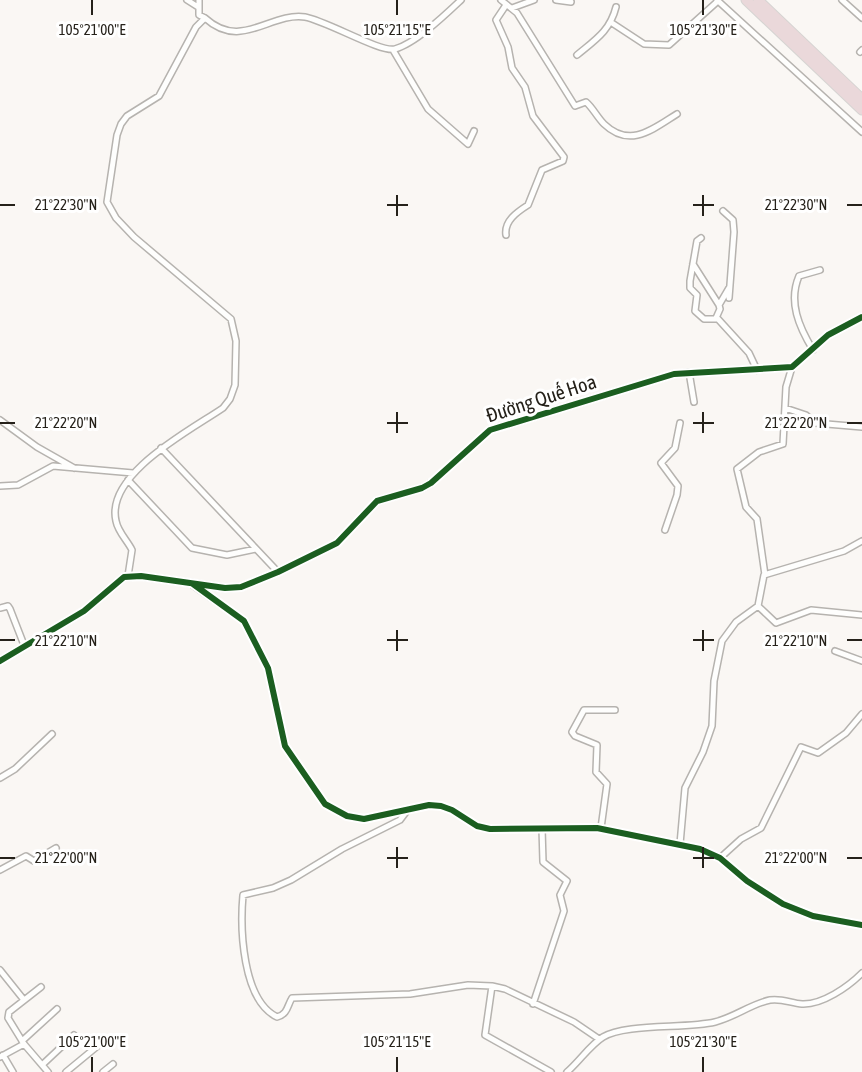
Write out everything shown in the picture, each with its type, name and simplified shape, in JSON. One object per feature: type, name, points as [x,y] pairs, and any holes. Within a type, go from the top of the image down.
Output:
[{"type":"highway","points":[[746,0],[862,110]]},
{"type":"highway","points":[[758,0],[862,99]]},
{"type":"street","points":[[187,0],[199,3],[199,15],[219,28],[234,31],[305,17],[352,34],[383,49],[393,50],[411,41],[461,0]]},
{"type":"street","points":[[506,3],[534,0]]},
{"type":"street","points":[[556,0],[571,2]]},
{"type":"street","points":[[612,23],[644,44],[669,45],[717,0],[862,132]]},
{"type":"street","points":[[842,0],[862,18]]},
{"type":"street","points":[[506,3],[534,38],[542,56],[572,103],[577,107],[586,102],[614,132],[626,136],[647,134],[677,114]]},
{"type":"street","points":[[506,3],[496,20],[508,47],[512,68],[525,87],[533,116],[564,157],[563,161],[542,170],[528,205],[518,210],[509,221],[506,235]]},
{"type":"street","points":[[577,55],[612,23],[616,7]]},
{"type":"street","points":[[0,661],[84,611],[117,581],[128,576],[132,550],[117,527],[115,517],[116,505],[128,480],[161,448],[228,403],[235,385],[236,331],[227,314],[175,273],[116,218],[109,209],[107,195],[121,124],[127,116],[159,96],[196,27],[205,18]]},
{"type":"street","points":[[393,50],[428,109],[436,118],[468,144],[474,131]]},
{"type":"street","points":[[723,211],[733,220],[732,284],[729,298]]},
{"type":"street","points":[[701,238],[697,241],[690,285],[697,295],[695,311],[704,319],[716,318]]},
{"type":"street","points":[[693,264],[719,305],[720,309],[716,318]]},
{"type":"street","points":[[813,350],[803,333],[794,297],[801,274],[820,270]]},
{"type":"street","points":[[719,305],[732,284]]},
{"type":"street","points":[[765,575],[757,519],[746,507],[737,469],[759,452],[783,444],[786,387],[792,367],[828,335],[862,317]]},
{"type":"street","points":[[716,318],[749,353],[757,370]]},
{"type":"street","name":"Đường Quế Hoa","points":[[128,576],[233,588],[278,572],[337,543],[377,501],[422,488],[431,483],[490,430],[656,379],[689,372],[792,367]]},
{"type":"street","points":[[689,372],[694,402]]},
{"type":"street","points":[[785,408],[806,415],[815,423],[862,427]]},
{"type":"street","points":[[0,420],[37,447],[75,468]]},
{"type":"street","points":[[665,530],[678,486],[661,463],[675,448],[680,423]]},
{"type":"street","points":[[161,448],[278,572]]},
{"type":"street","points":[[0,486],[18,485],[53,466],[133,473]]},
{"type":"street","points":[[128,480],[192,548],[227,555],[256,549]]},
{"type":"street","points":[[680,844],[685,788],[711,732],[714,681],[722,641],[736,622],[758,606],[762,578],[765,575],[844,551],[862,540]]},
{"type":"street","points":[[190,583],[244,621],[268,668],[285,746],[318,796],[336,811],[355,818],[372,819],[435,805],[452,810],[483,828],[601,828],[680,844],[720,858],[747,881],[783,904],[813,916],[862,926]]},
{"type":"street","points":[[0,608],[8,606],[10,609],[24,645]]},
{"type":"street","points":[[758,606],[777,623],[812,610],[862,615]]},
{"type":"street","points":[[835,651],[862,662]]},
{"type":"street","points":[[601,828],[607,784],[596,772],[597,746],[575,736],[572,732],[584,710],[615,710]]},
{"type":"street","points":[[720,858],[741,839],[761,828],[801,747],[818,753],[846,733],[862,714]]},
{"type":"street","points":[[0,778],[15,769],[52,734]]},
{"type":"street","points":[[406,812],[400,820],[342,849],[285,883],[243,895],[243,953],[258,997],[272,1014],[278,1017],[289,1008],[292,998],[410,994],[468,985],[492,986],[505,989],[574,1022],[599,1039]]},
{"type":"street","points":[[533,1004],[564,911],[560,897],[567,881],[543,862],[542,828]]},
{"type":"street","points":[[0,870],[26,855],[34,861],[56,848]]},
{"type":"street","points":[[0,970],[3,977],[24,1000]]},
{"type":"street","points":[[567,1072],[599,1039],[612,1033],[717,1022],[773,999],[801,1004],[814,1002],[847,985],[862,974]]},
{"type":"street","points":[[492,986],[485,1035],[551,1072]]},
{"type":"street","points":[[41,987],[8,1015],[23,1042],[48,1072]]},
{"type":"street","points":[[13,1072],[2,1056],[23,1042],[57,1009]]},
{"type":"street","points":[[42,1065],[74,1035]]},
{"type":"street","points":[[66,1072],[100,1044]]},
{"type":"street","points":[[104,1072],[113,1064]]},
{"type":"cycle path","points":[[0,661],[84,611],[124,577],[141,576],[225,588],[241,587],[278,572],[337,543],[377,501],[422,488],[431,483],[490,430],[674,374],[792,367],[828,335],[862,317]]},
{"type":"cycle path","points":[[193,584],[244,621],[268,668],[285,746],[325,804],[347,816],[364,819],[429,805],[441,806],[452,810],[477,826],[490,829],[597,828],[700,849],[720,858],[747,881],[783,904],[813,916],[862,925]]}]
